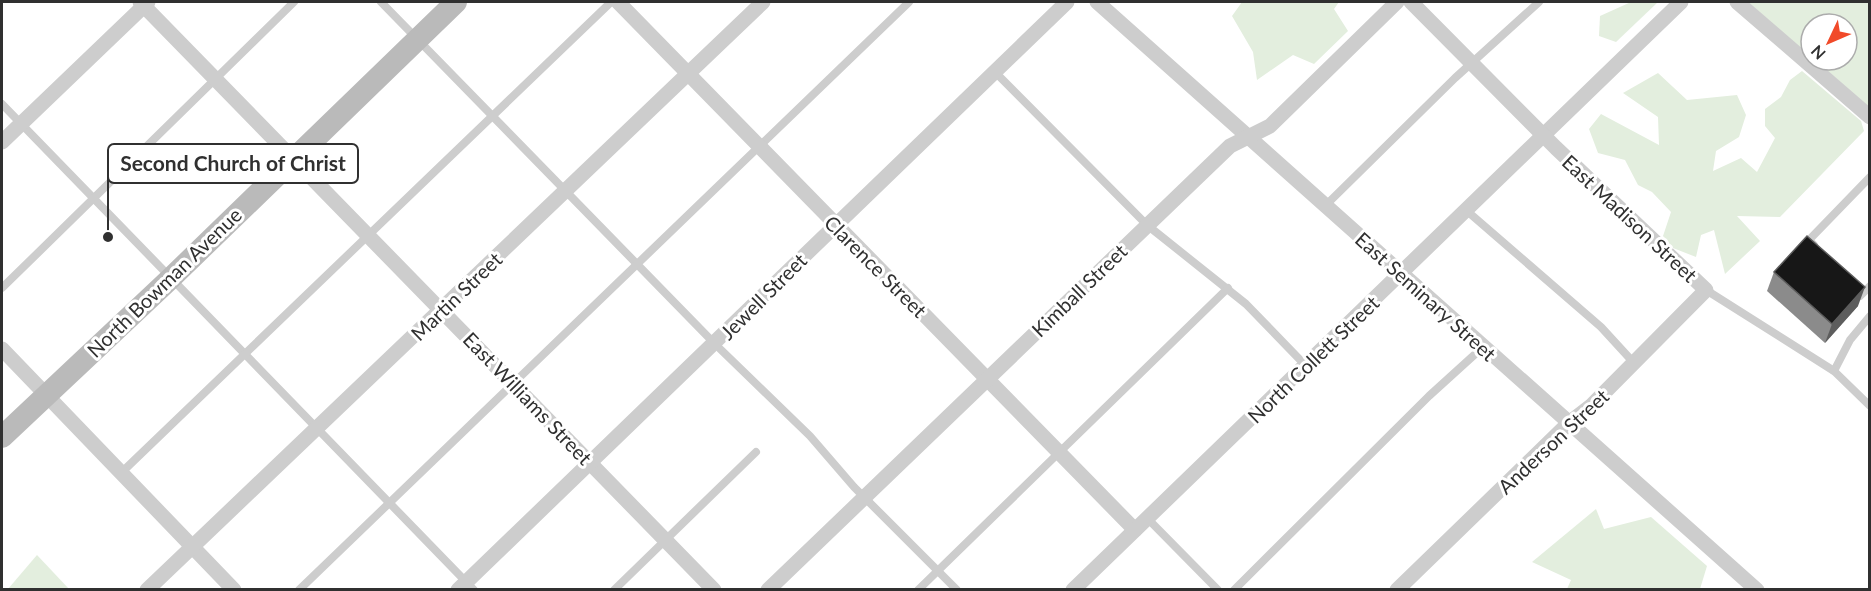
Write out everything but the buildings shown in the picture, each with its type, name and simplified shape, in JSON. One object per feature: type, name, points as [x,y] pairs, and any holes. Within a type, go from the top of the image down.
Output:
[{"type":"street","name":"North Bowman Avenue","points":[[2,437],[171,278],[456,2]]},
{"type":"street","name":"Clarence Street","points":[[618,2],[1135,530]]},
{"type":"street","name":"Martin Street","points":[[147,590],[763,2]]},
{"type":"street","name":"Jewell Street","points":[[466,587],[589,462],[715,344],[835,224],[1067,2]]},
{"type":"street","name":"East Seminary Street","points":[[1097,2],[1757,590]]},
{"type":"street","name":"Kimball Street","points":[[768,590],[1230,146],[1270,126],[1397,2]]},
{"type":"street","name":"East Madison Street","points":[[1411,2],[1543,135],[1706,290]]},
{"type":"street","name":"North Collett Street","points":[[1073,590],[1681,2]]},
{"type":"street","points":[[1737,2],[1869,117]]},
{"type":"street","name":"East Williams Street","points":[[144,3],[714,590]]},
{"type":"street","points":[[2,142],[144,3]]},
{"type":"street","name":"Anderson Street","points":[[1397,590],[1569,423],[1591,406],[1706,290]]},
{"type":"street","points":[[2,349],[234,590]]},
{"type":"lane","points":[[2,288],[92,197],[294,2]]},
{"type":"lane","points":[[381,2],[715,344],[810,436],[864,497],[957,590]]},
{"type":"lane","points":[[121,473],[611,2]]},
{"type":"lane","points":[[299,590],[514,384],[636,262],[760,147],[909,2]]},
{"type":"lane","points":[[1325,206],[1539,2]]},
{"type":"lane","points":[[994,71],[1147,225],[1228,288],[1306,366]]},
{"type":"lane","points":[[2,104],[390,503],[466,587]]},
{"type":"lane","points":[[1824,256],[1809,240],[1869,177]]},
{"type":"lane","points":[[1467,211],[1601,327],[1634,363]]},
{"type":"lane","points":[[1853,288],[1860,296],[1869,286]]},
{"type":"lane","points":[[918,590],[1228,288]]},
{"type":"lane","name":"East Madison Street","points":[[1706,290],[1834,371],[1869,406]]},
{"type":"lane","points":[[1834,371],[1850,340],[1869,316]]},
{"type":"lane","points":[[1234,590],[1429,396],[1483,347]]},
{"type":"lane","points":[[614,590],[756,452]]},
{"type":"lane","points":[[1147,518],[1218,590]]},
{"type":"green space","points":[[1242,2],[1339,2],[1334,9],[1348,31],[1314,64],[1293,55],[1257,80],[1253,52],[1232,16]]},
{"type":"green space","points":[[1631,2],[1658,2],[1616,42],[1599,36],[1600,16]]},
{"type":"green space","points":[[1748,2],[1869,2],[1869,107],[1829,72],[1859,72],[1859,12],[1799,12],[1799,47]]},
{"type":"green space","points":[[1803,72],[1861,121],[1864,131],[1780,217],[1737,216],[1760,241],[1725,274],[1714,230],[1701,235],[1696,257],[1673,248],[1663,236],[1671,212],[1652,192],[1638,185],[1625,160],[1598,153],[1589,129],[1601,114],[1659,145],[1658,117],[1623,93],[1658,73],[1687,100],[1737,95],[1746,115],[1739,137],[1716,151],[1713,171],[1741,158],[1757,172],[1775,138],[1765,126],[1765,109],[1781,97],[1790,80]]},
{"type":"green space","points":[[1596,509],[1604,529],[1651,517],[1707,566],[1700,589],[1567,589],[1571,580],[1532,562]]},
{"type":"green space","points":[[37,555],[69,589],[8,589]]},
{"type":"place","name":"Second Church of Christ","points":[[108,237]]}]
